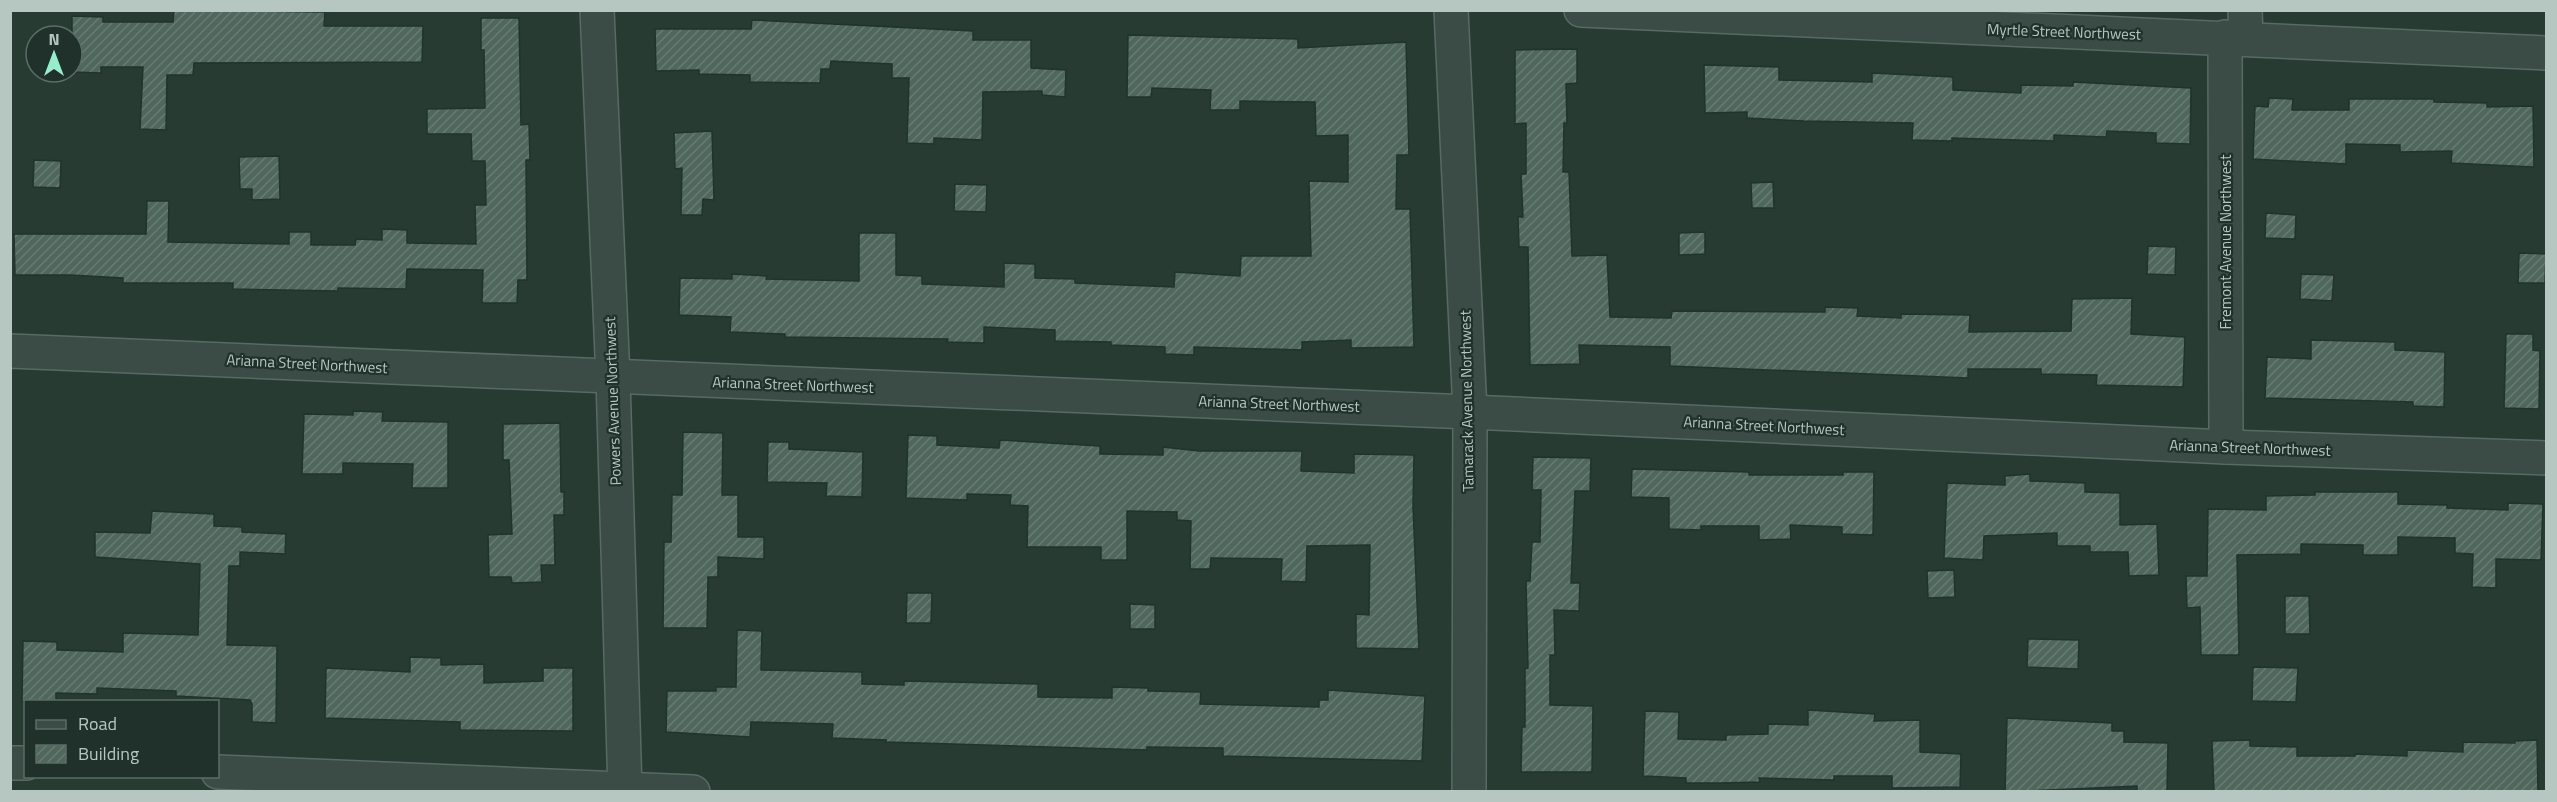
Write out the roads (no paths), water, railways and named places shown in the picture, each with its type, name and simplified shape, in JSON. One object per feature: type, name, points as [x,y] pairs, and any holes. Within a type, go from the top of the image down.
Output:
[{"type":"street","name":"Powers Avenue Northwest","points":[[597,10],[614,378],[625,790]]},
{"type":"street","name":"Tamarack Avenue Northwest","points":[[1451,10],[1470,412],[1468,792]]},
{"type":"street","name":"Myrtle Street Northwest","points":[[1581,10],[2239,29],[2547,53]]},
{"type":"street","name":"Fremont Avenue Northwest","points":[[2226,447],[2239,29]]},
{"type":"street","name":"Arianna Street Northwest","points":[[10,351],[1470,412],[2226,447],[2547,458]]},
{"type":"street","points":[[219,772],[693,792]]}]
